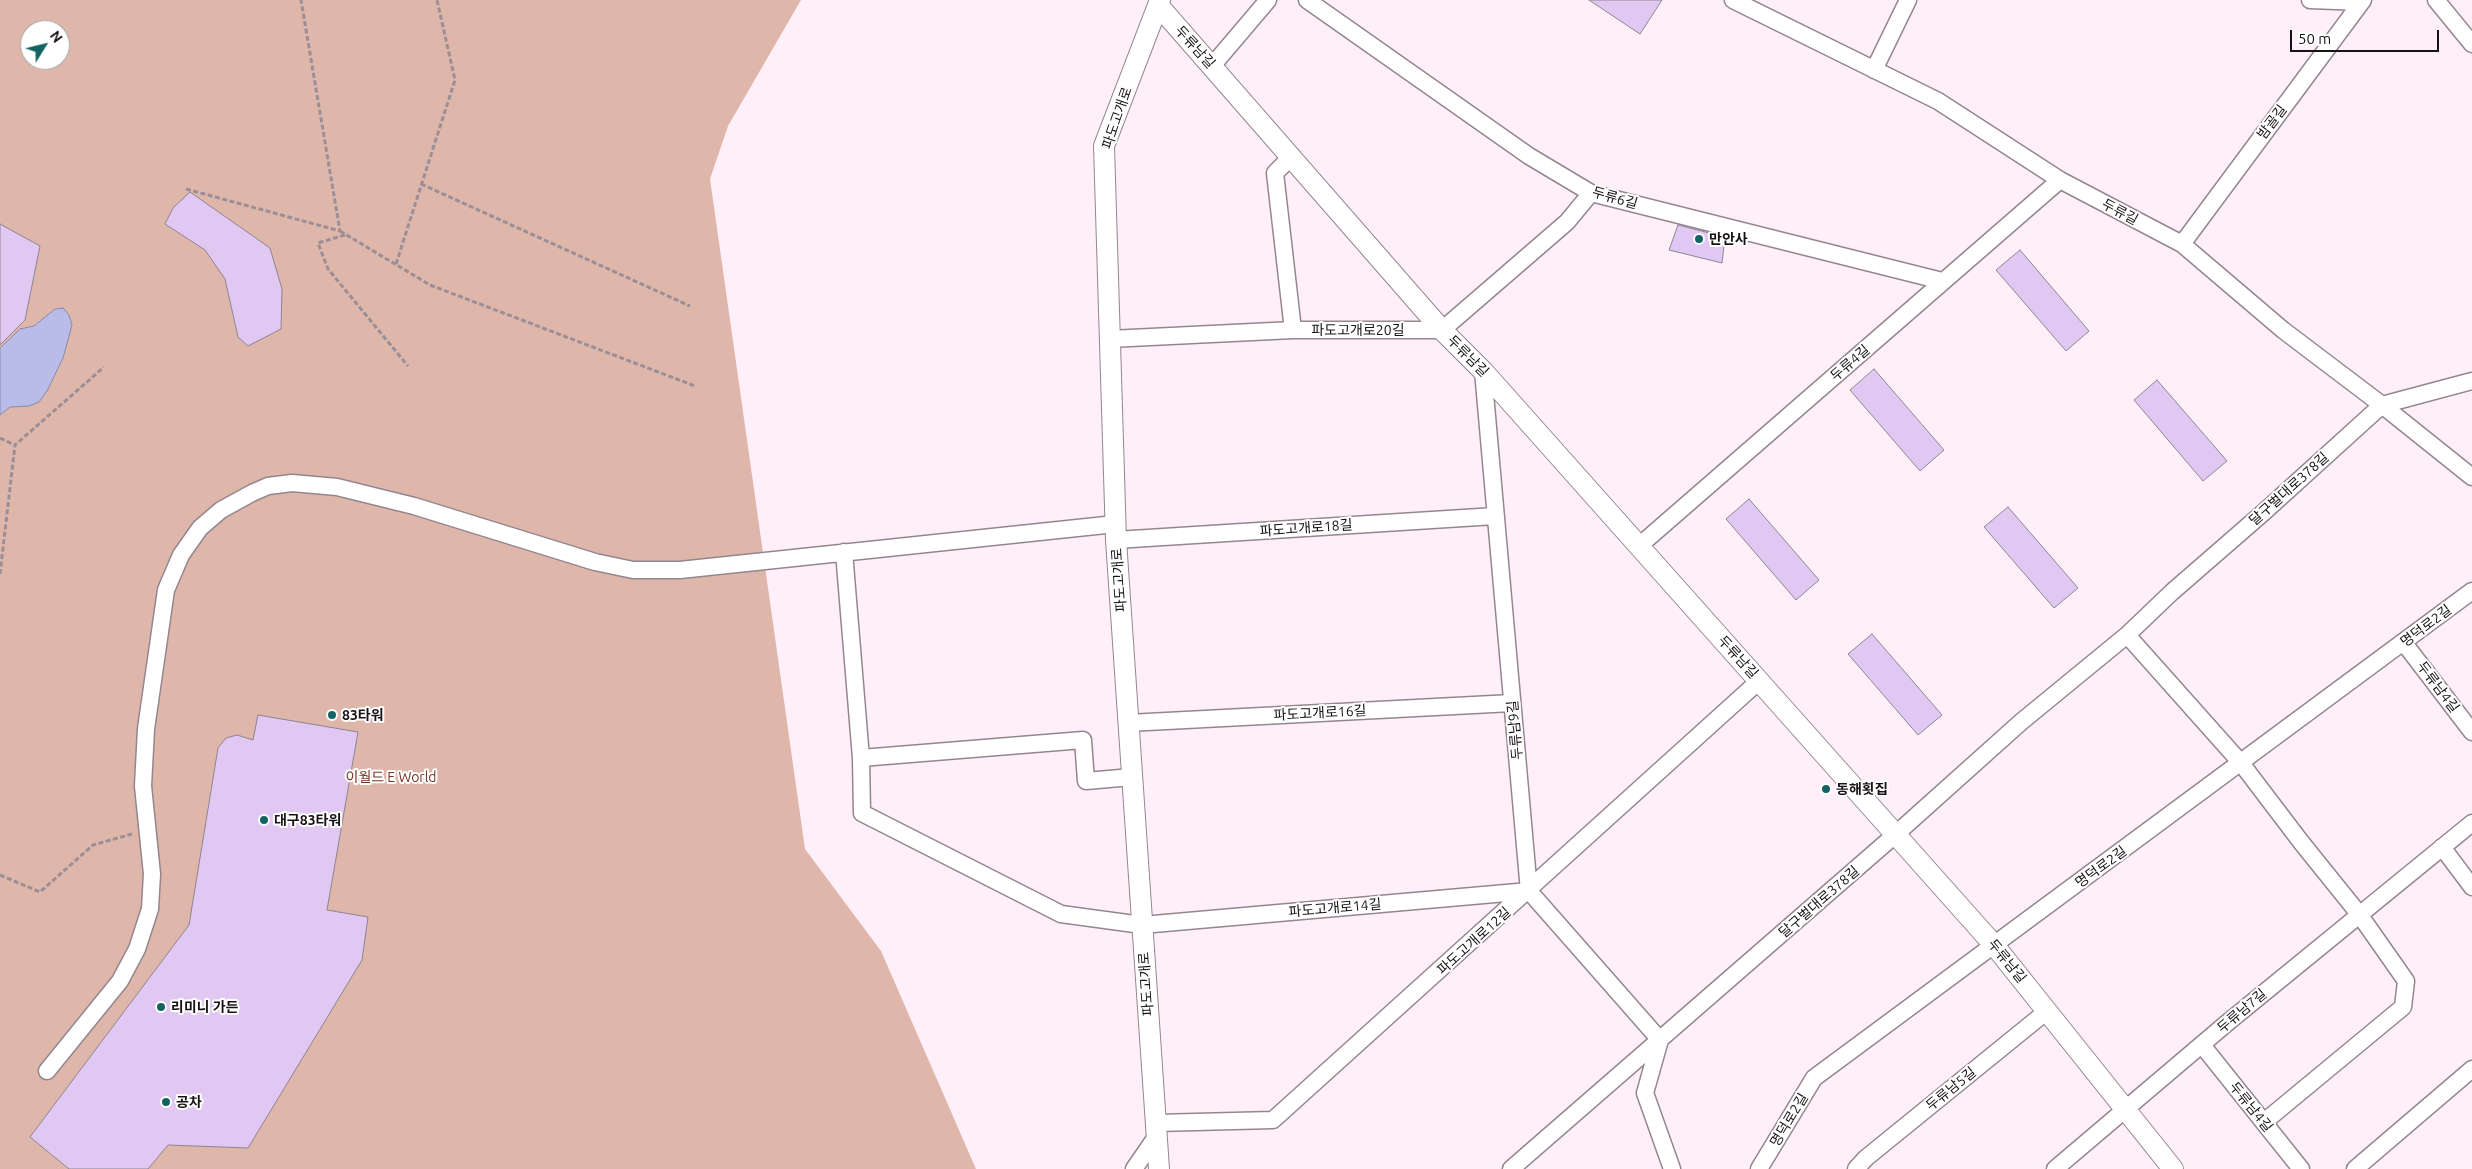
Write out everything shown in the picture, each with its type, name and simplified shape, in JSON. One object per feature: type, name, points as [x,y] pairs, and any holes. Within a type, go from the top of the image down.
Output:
[{"type":"street","points":[[1212,66],[1268,0]]},
{"type":"street","name":"두류6길","points":[[1307,0],[1529,156],[1591,193],[1942,281]]},
{"type":"street","name":"두류길","points":[[1733,0],[1938,101],[2060,180],[2182,244],[2283,330],[2382,404],[2472,477]]},
{"type":"street","points":[[1874,70],[1908,0]]},
{"type":"street","points":[[2310,0],[2362,1]]},
{"type":"street","points":[[2436,0],[2472,44]]},
{"type":"street","name":"밤골길","points":[[2182,244],[2362,1]]},
{"type":"street","name":"두류남길","points":[[1159,3],[1442,330],[1483,371],[1994,945],[2173,1169]]},
{"type":"street","name":"파도고개로","points":[[1159,3],[1104,146],[1116,532],[1159,1169]]},
{"type":"street","points":[[1292,156],[1275,173],[1293,330]]},
{"type":"street","name":"두류4길","points":[[1639,546],[2060,180]]},
{"type":"street","points":[[1442,330],[1567,222],[1591,193]]},
{"type":"street","name":"파도고개로20길","points":[[1110,338],[1293,330],[1442,330]]},
{"type":"street","name":"두류남9길","points":[[1483,371],[1529,891]]},
{"type":"street","name":"달구벌대로378길","points":[[1511,1169],[1896,834],[2021,722],[2127,636],[2172,592],[2264,512],[2382,404],[2472,381]]},
{"type":"street","name":"파도고개로18길","points":[[47,1071],[115,987],[137,949],[150,909],[152,893],[151,856],[143,786],[146,729],[166,590],[180,555],[200,528],[221,510],[252,492],[268,486],[292,482],[337,487],[414,506],[595,562],[633,570],[680,570],[844,552],[1116,532],[1495,516]]},
{"type":"street","points":[[844,552],[861,758],[1083,740],[1086,781],[1132,777]]},
{"type":"street","name":"명덕로2길","points":[[1759,1169],[1814,1078],[2472,591]]},
{"type":"street","points":[[2127,636],[2241,763],[2359,914],[2406,981],[2403,1007],[2264,1122]]},
{"type":"street","name":"두류남4길","points":[[2404,643],[2472,732]]},
{"type":"street","name":"파도고개로12길","points":[[1156,1130],[1274,1120],[1760,681]]},
{"type":"street","name":"파도고개로16길","points":[[1128,724],[1512,703]]},
{"type":"street","name":"파도고개로14길","points":[[861,758],[862,813],[1061,914],[1142,924],[1529,891]]},
{"type":"street","name":"두류남7길","points":[[2055,1169],[2359,914],[2472,823]]},
{"type":"street","points":[[2442,848],[2472,887]]},
{"type":"street","points":[[1529,891],[1660,1040],[1645,1093],[1672,1169]]},
{"type":"street","name":"두류남5길","points":[[1856,1169],[1866,1158],[2047,1011]]},
{"type":"street","name":"두류남4길","points":[[2202,1045],[2301,1169]]},
{"type":"street","points":[[2356,1169],[2472,1069]]},
{"type":"street","points":[[1134,1169],[1156,1130]]},
{"type":"path","points":[[301,0],[340,231]]},
{"type":"path","points":[[396,264],[455,80],[437,0]]},
{"type":"path","points":[[422,184],[690,306]]},
{"type":"path","points":[[186,189],[340,231],[430,284],[695,386]]},
{"type":"path","points":[[346,234],[318,243],[328,269],[408,366]]},
{"type":"path","points":[[0,574],[15,445],[104,367]]},
{"type":"path","points":[[0,438],[15,445]]},
{"type":"path","points":[[0,875],[40,892],[93,845],[132,834],[151,856]]},
{"type":"green space","name":"이월드 E World","points":[[0,0],[801,0],[728,126],[710,179],[805,849],[881,951],[976,1169],[0,1169]]},
{"type":"water","points":[[63,308],[69,315],[72,325],[63,358],[47,391],[39,402],[29,406],[10,407],[0,415],[0,348],[20,329],[34,326],[55,309]]},
{"type":"building","points":[[1589,0],[1662,0],[1640,34]]},
{"type":"building","points":[[190,192],[270,248],[282,289],[281,329],[248,346],[238,337],[225,279],[205,250],[165,224],[173,208]]},
{"type":"building","points":[[0,224],[40,246],[25,320],[0,345]]},
{"type":"building","name":"만안사","points":[[1678,225],[1725,237],[1722,263],[1669,250]]},
{"type":"building","points":[[2020,250],[2089,331],[2066,351],[1996,270]]},
{"type":"building","points":[[1874,369],[1944,450],[1920,471],[1850,390]]},
{"type":"building","points":[[2157,380],[2227,461],[2203,481],[2134,400]]},
{"type":"building","points":[[1749,499],[1819,580],[1796,600],[1726,519]]},
{"type":"building","points":[[2008,507],[2078,588],[2054,608],[1984,527]]},
{"type":"building","points":[[1872,634],[1942,715],[1918,735],[1848,654]]},
{"type":"building","points":[[258,715],[358,732],[327,910],[368,917],[362,960],[248,1148],[168,1145],[148,1169],[69,1169],[30,1137],[189,925],[218,748],[226,738],[237,735],[253,740]]},
{"type":"place","name":"만안사","points":[[1699,239]]},
{"type":"place","name":"83타워","points":[[332,715]]},
{"type":"place","name":"동해횟집","points":[[1826,789]]},
{"type":"place","name":"대구83타워","points":[[264,820]]},
{"type":"place","name":"리미니 가든","points":[[161,1007]]},
{"type":"place","name":"공차","points":[[166,1102]]}]
